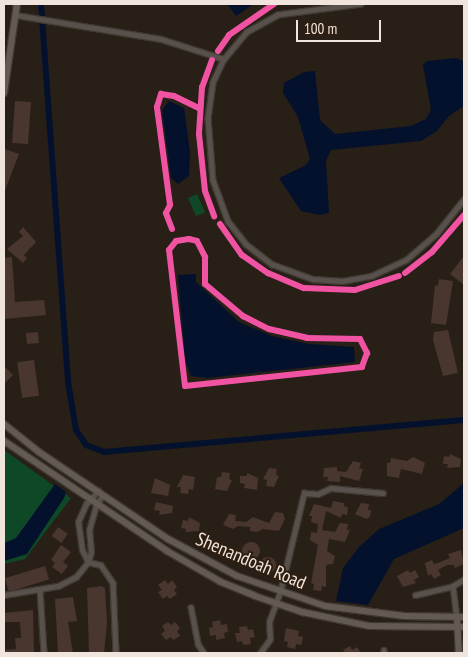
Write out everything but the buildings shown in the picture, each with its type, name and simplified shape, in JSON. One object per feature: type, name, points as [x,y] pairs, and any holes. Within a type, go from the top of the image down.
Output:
[{"type":"street","points":[[4,93],[7,61],[17,4]]},
{"type":"street","points":[[361,4],[295,10],[266,20],[240,38],[224,58],[212,83],[208,104],[213,180],[222,208],[236,233],[272,264],[299,276],[327,281],[371,276],[393,268],[420,250],[464,199]]},
{"type":"street","points":[[16,15],[161,39],[224,58]]},
{"type":"street","name":"Shenandoah Road","points":[[4,424],[39,452],[188,552],[280,592],[352,610],[461,617]]},
{"type":"street","name":"Shenandoah Road","points":[[4,441],[96,505],[213,578],[275,604],[368,626],[461,627]]},
{"type":"street","points":[[260,653],[270,639],[269,622],[280,592],[304,493],[318,494],[331,488],[383,493]]},
{"type":"street","points":[[88,562],[82,550],[78,522],[90,500],[101,493]]},
{"type":"street","points":[[4,595],[69,583],[88,562],[91,552],[89,530],[101,493]]},
{"type":"street","points":[[88,562],[101,565],[113,583],[116,653]]},
{"type":"street","points":[[416,595],[453,586],[464,579]]},
{"type":"street","points":[[453,586],[461,617],[459,653]]},
{"type":"street","points":[[40,589],[44,653]]},
{"type":"street","points":[[191,607],[198,644],[204,653]]},
{"type":"green space","points":[[197,194],[205,212],[196,216],[188,198]]},
{"type":"green space","points":[[4,450],[71,498],[25,559],[4,564]]},
{"type":"water","points":[[227,4],[254,4],[236,16]]},
{"type":"water","points":[[456,58],[464,61],[464,106],[449,116],[437,131],[421,141],[331,150],[326,161],[329,213],[320,215],[301,211],[279,178],[306,165],[310,159],[298,117],[283,93],[284,83],[304,72],[315,71],[320,120],[335,134],[411,126],[426,119],[431,110],[423,65],[427,61]]},
{"type":"water","points":[[169,101],[184,108],[190,152],[189,176],[178,184],[171,178],[162,110]]},
{"type":"water","points":[[196,274],[196,282],[239,322],[272,336],[309,344],[354,347],[355,362],[207,378],[191,376],[185,360],[178,275]]},
{"type":"water","points":[[464,483],[464,528],[394,559],[368,605],[336,601],[343,568],[359,547],[379,529],[439,504]]},
{"type":"water","points":[[55,484],[66,492],[64,498],[27,554],[4,561],[4,543],[16,538]]},
{"type":"waterway","points":[[41,4],[68,382],[76,430],[86,445],[104,452],[464,420]]},
{"type":"cycle path","points":[[218,51],[229,35],[274,4]]},
{"type":"cycle path","points":[[212,60],[202,87],[199,134],[205,191],[214,216]]},
{"type":"cycle path","points":[[172,229],[166,213],[170,205],[157,107],[161,94],[174,96],[199,108]]},
{"type":"cycle path","points":[[405,273],[432,252],[464,215]]},
{"type":"cycle path","points":[[220,224],[242,255],[268,273],[304,288],[355,290],[399,276]]},
{"type":"cycle path","points":[[189,239],[197,241],[205,257],[205,284],[243,316],[269,329],[307,338],[360,339],[367,353],[362,367],[185,386],[169,250],[176,241],[189,239]]}]
